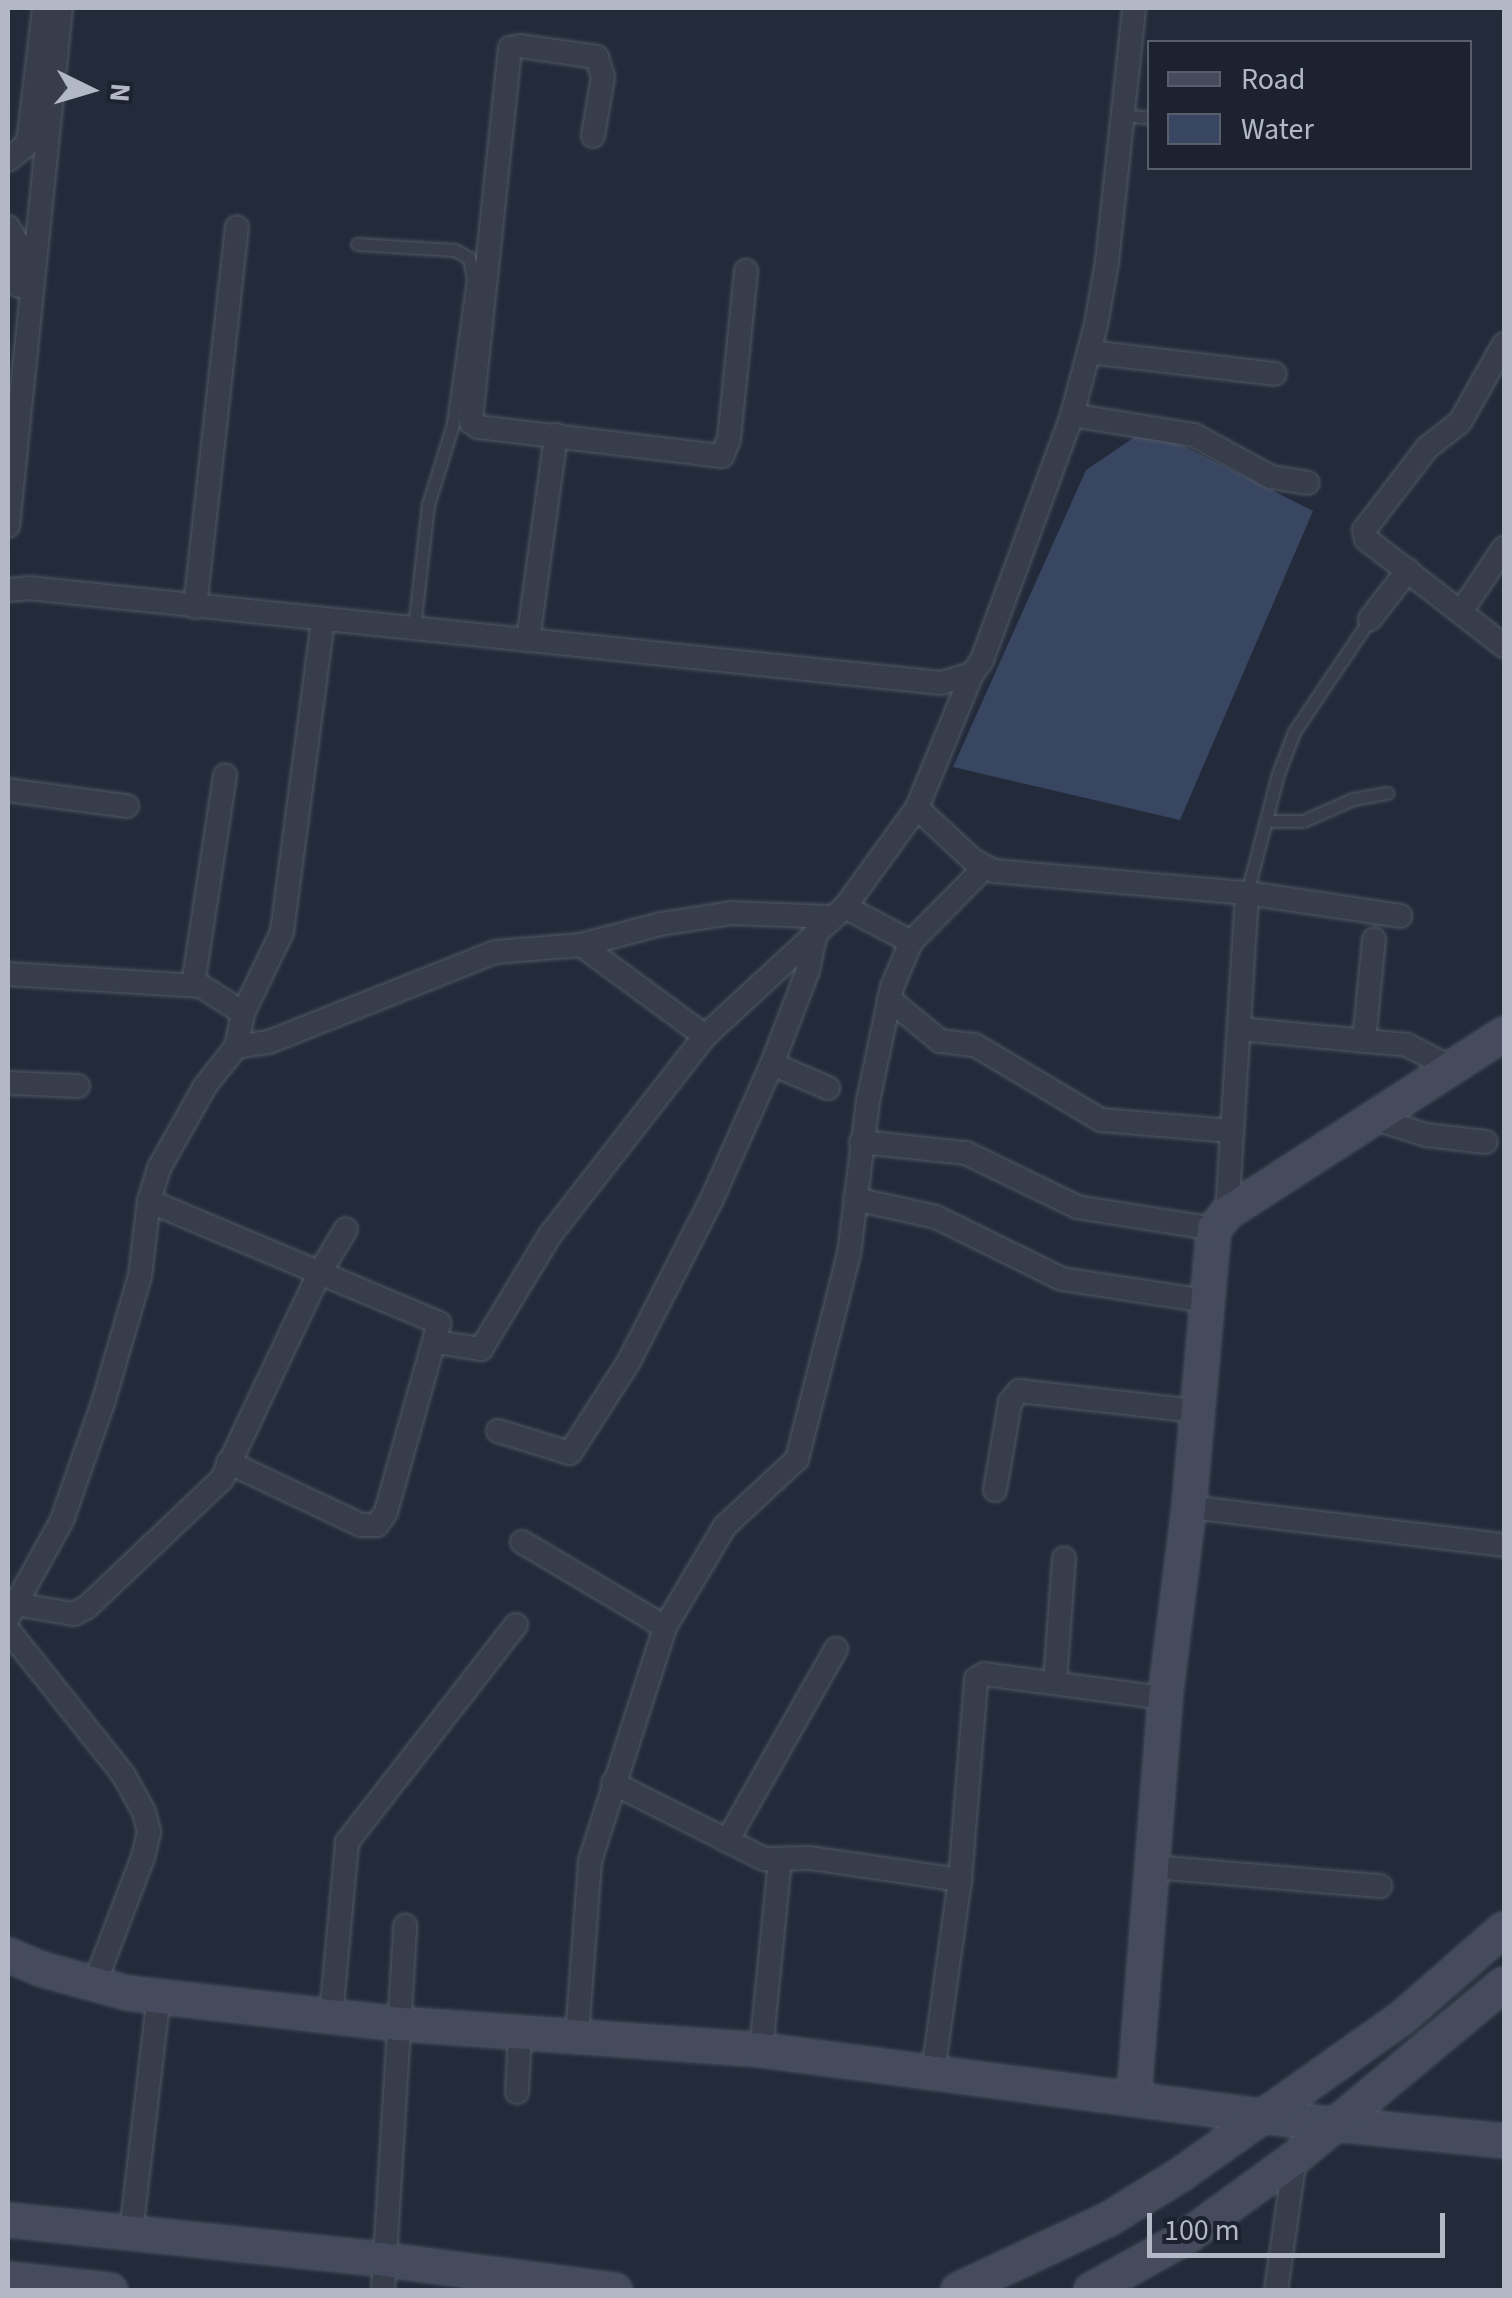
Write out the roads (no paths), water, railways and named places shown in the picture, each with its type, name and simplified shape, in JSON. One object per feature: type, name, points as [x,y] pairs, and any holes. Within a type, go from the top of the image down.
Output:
[{"type":"street","points":[[8,160],[25,146],[29,136],[44,8]]},
{"type":"street","points":[[8,526],[14,373],[61,8]]},
{"type":"street","points":[[436,1342],[481,1349],[550,1235],[705,1036],[815,938],[917,808],[972,674],[982,660],[1072,416],[1107,262],[1134,8]]},
{"type":"street","points":[[593,136],[603,78],[598,58],[588,53],[510,48],[506,57],[470,422],[478,427],[722,456],[730,439],[746,271]]},
{"type":"street","points":[[8,227],[18,244],[20,267],[8,354]]},
{"type":"street","points":[[195,606],[237,227]]},
{"type":"street","points":[[1504,344],[1454,430],[1427,448],[1365,526],[1366,539],[1504,646]]},
{"type":"street","points":[[1089,352],[1275,374]]},
{"type":"street","points":[[1072,416],[1194,435],[1271,477],[1308,483]]},
{"type":"street","points":[[528,640],[556,435]]},
{"type":"street","points":[[1462,610],[1504,548]]},
{"type":"street","points":[[1370,619],[1408,570]]},
{"type":"street","points":[[8,590],[29,588],[941,682],[972,674]]},
{"type":"street","points":[[324,620],[282,932],[242,1013],[236,1046],[171,1144],[149,1201],[140,1276],[103,1403],[62,1520],[12,1611],[74,1614],[87,1608],[222,1479],[320,1272],[346,1228]]},
{"type":"street","points":[[193,985],[226,776]]},
{"type":"street","points":[[8,790],[126,806]]},
{"type":"street","points":[[917,808],[984,868],[1247,893],[1400,916]]},
{"type":"street","points":[[576,2036],[590,1861],[665,1628],[725,1526],[798,1459],[849,1254],[862,1142],[889,1000],[911,942],[984,868]]},
{"type":"street","points":[[1134,2096],[1165,1698],[1189,1507],[1206,1301],[1232,1132],[1247,893]]},
{"type":"street","points":[[236,1046],[269,1042],[495,952],[581,944],[661,924],[731,914],[839,912],[911,942]]},
{"type":"street","points":[[498,1431],[570,1453],[670,1286],[772,1064],[808,970],[815,938]]},
{"type":"street","points":[[1364,1041],[1374,938]]},
{"type":"street","points":[[581,944],[705,1036]]},
{"type":"street","points":[[8,974],[193,985],[209,989],[242,1013]]},
{"type":"street","points":[[889,1000],[940,1041],[975,1046],[1101,1120],[1232,1132]]},
{"type":"street","points":[[1239,1029],[1407,1045],[1452,1068]]},
{"type":"street","points":[[862,1142],[966,1153],[1077,1207],[1220,1220],[1504,1034]]},
{"type":"street","points":[[772,1064],[828,1088]]},
{"type":"street","points":[[8,1083],[78,1086]]},
{"type":"street","points":[[1374,1118],[1426,1135],[1486,1142]]},
{"type":"street","points":[[855,1199],[936,1217],[1062,1279],[1206,1301]]},
{"type":"street","points":[[149,1201],[436,1320],[440,1328],[386,1512],[377,1526],[360,1526],[228,1462]]},
{"type":"street","points":[[995,1490],[1010,1402],[1019,1390],[1195,1410]]},
{"type":"street","points":[[1189,1507],[1504,1545]]},
{"type":"street","points":[[522,1542],[665,1628]]},
{"type":"street","points":[[1054,1681],[1064,1558]]},
{"type":"street","points":[[331,2016],[347,1842],[516,1625]]},
{"type":"street","points":[[8,1630],[110,1758],[144,1812],[149,1832],[143,1858],[94,1985]]},
{"type":"street","points":[[728,1841],[836,1649]]},
{"type":"street","points":[[933,2072],[960,1880],[972,1688],[976,1679],[984,1674],[1054,1681],[1165,1698]]},
{"type":"street","points":[[613,1783],[764,1859],[810,1858],[960,1880]]},
{"type":"street","points":[[760,2050],[780,1860]]},
{"type":"street","points":[[1152,1867],[1380,1886]]},
{"type":"street","points":[[384,2275],[405,1926]]},
{"type":"street","points":[[958,2290],[1109,2219],[1266,2116],[1403,2017],[1504,1929]]},
{"type":"street","points":[[8,1954],[94,1985],[160,1996],[401,2024],[760,2050],[1266,2116],[1504,2141]]},
{"type":"street","points":[[1092,2290],[1188,2236],[1295,2158],[1342,2123],[1504,1984]]},
{"type":"street","points":[[131,2233],[160,1996]]},
{"type":"street","points":[[517,2092],[520,2032]]},
{"type":"street","points":[[1276,2290],[1295,2158]]},
{"type":"street","points":[[8,2220],[131,2233],[384,2275],[615,2290]]},
{"type":"street","points":[[8,2279],[110,2290]]},
{"type":"lane","points":[[1123,115],[1147,118]]},
{"type":"lane","points":[[357,244],[455,250],[469,258],[472,279],[452,424],[428,505],[414,627]]},
{"type":"lane","points":[[1247,893],[1294,732],[1370,619]]},
{"type":"lane","points":[[1266,821],[1304,822],[1352,799],[1387,793]]},
{"type":"water","points":[[1148,428],[1313,511],[1180,820],[953,767],[1086,470]]}]
